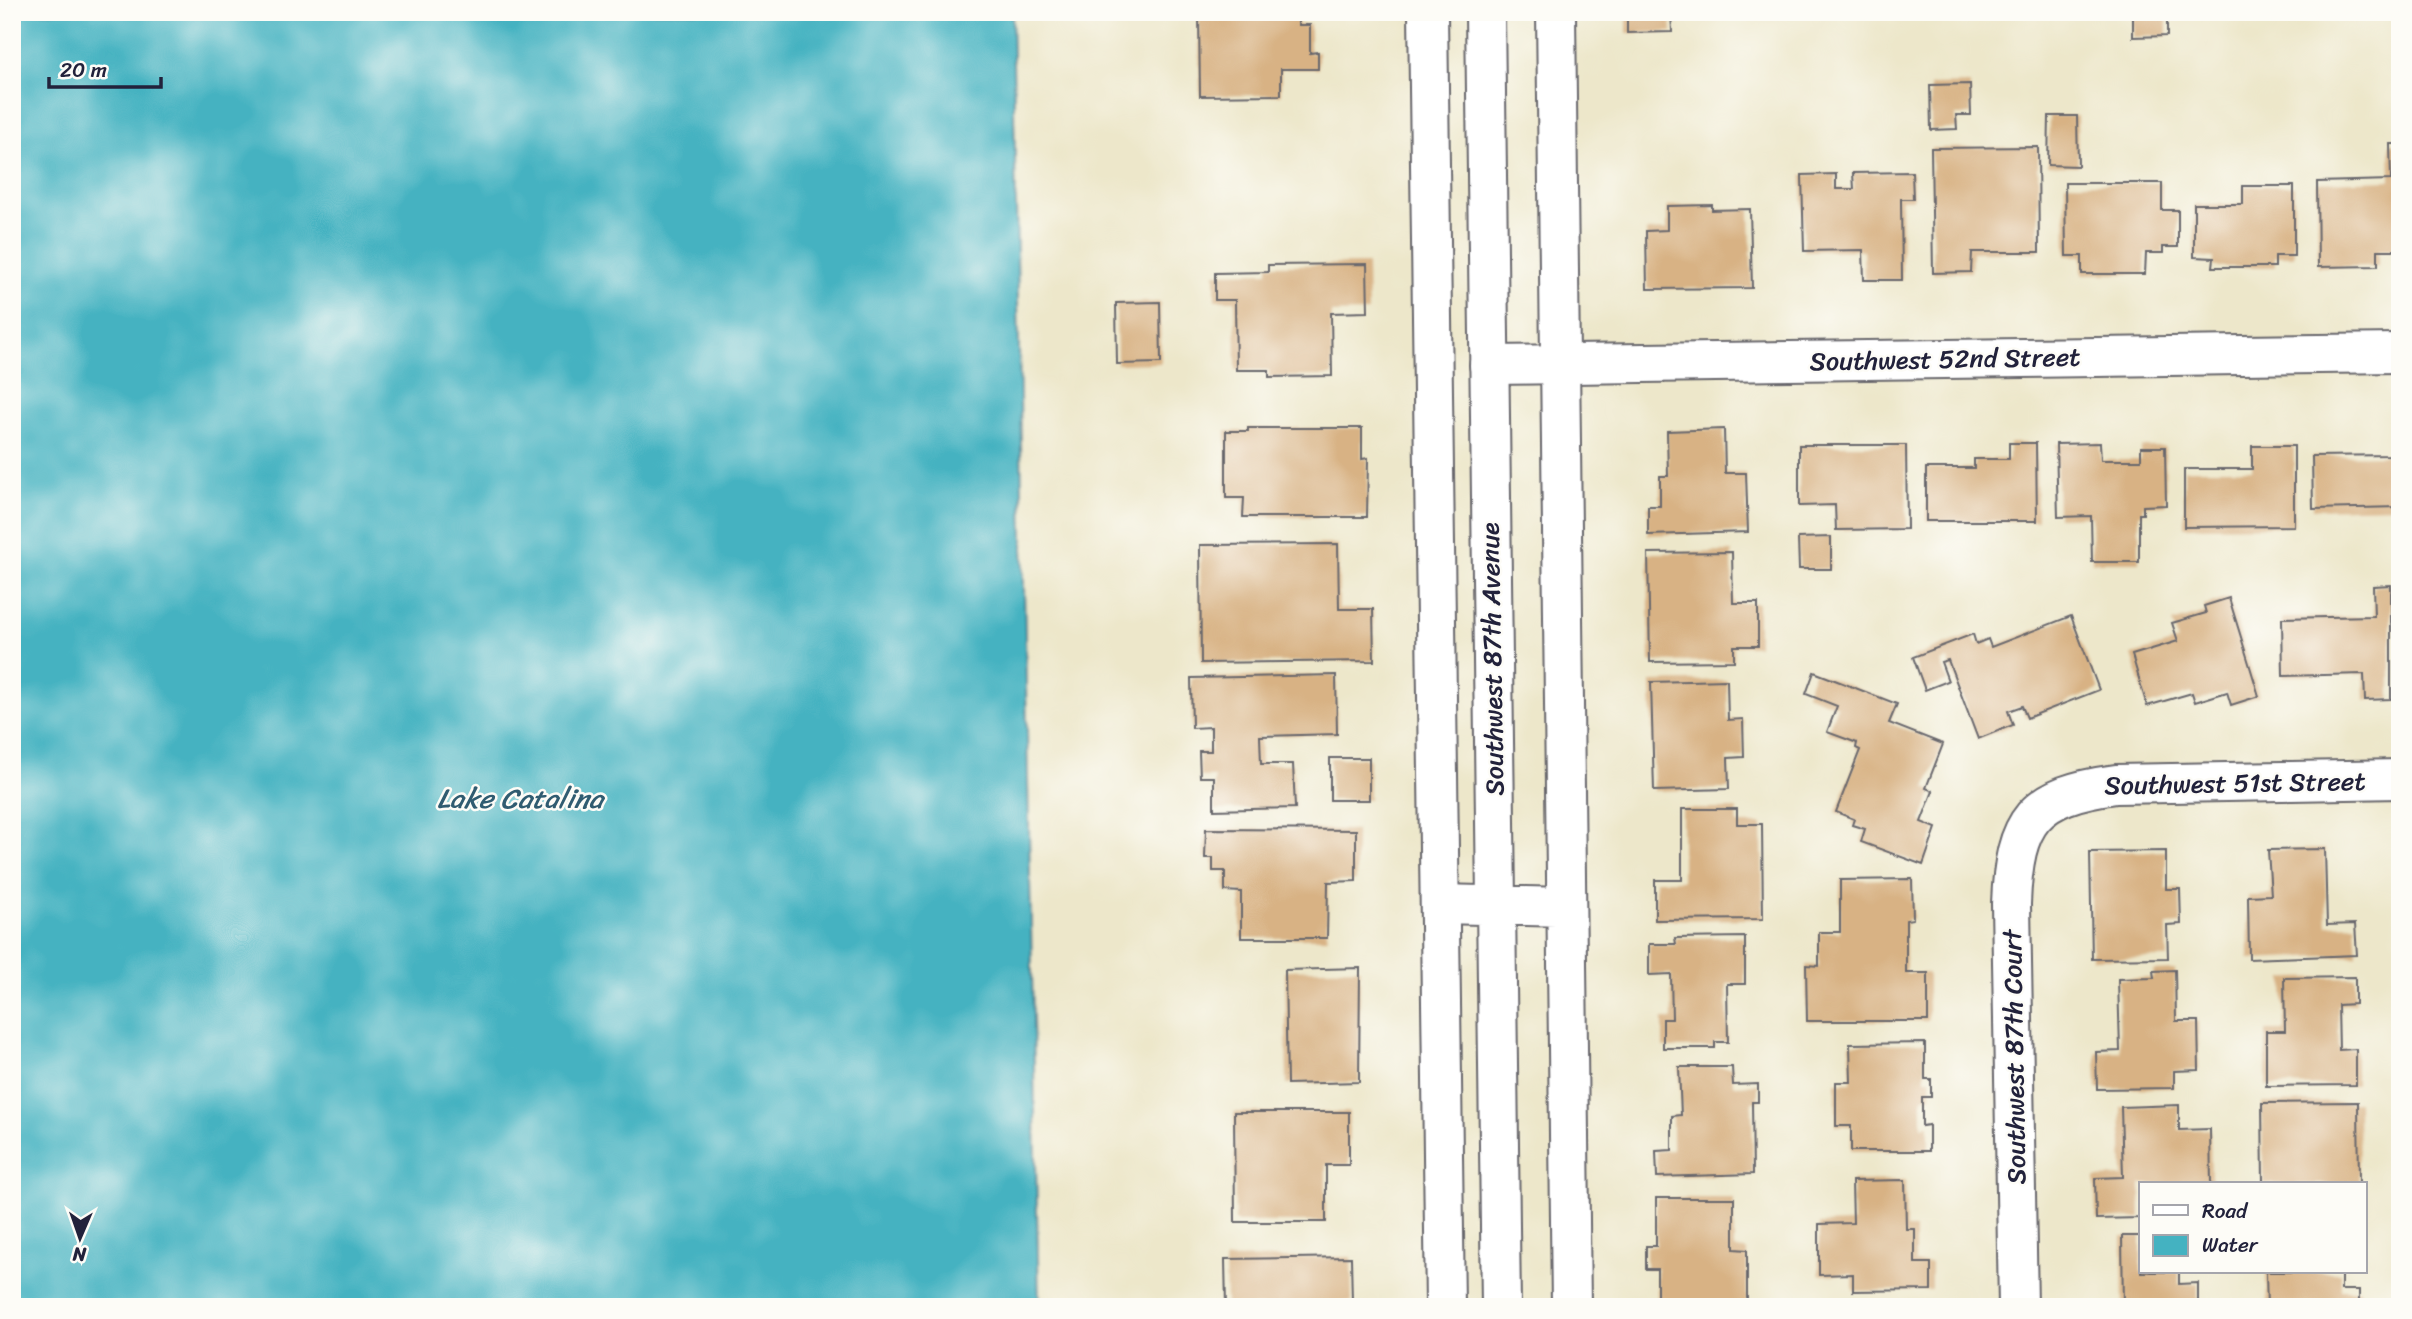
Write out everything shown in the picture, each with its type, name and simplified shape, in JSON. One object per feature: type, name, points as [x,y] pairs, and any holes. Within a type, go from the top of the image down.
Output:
[{"type":"street","name":"Southwest 87th Avenue","points":[[1428,12],[1445,1307]]},
{"type":"street","name":"Southwest 87th Avenue","points":[[1485,12],[1501,1307]]},
{"type":"street","points":[[1556,12],[1572,1307]]},
{"type":"street","name":"Southwest 52nd Street","points":[[1489,365],[2400,353]]},
{"type":"street","name":"Southwest 51st Street","points":[[2035,813],[2059,796],[2084,788],[2116,783],[2400,779]]},
{"type":"street","name":"Southwest 87th Court","points":[[2018,1307],[2012,893],[2019,840],[2035,813]]},
{"type":"street","points":[[1440,904],[1566,907]]},
{"type":"water","name":"Lake Catalina","points":[[12,12],[1012,12],[1039,1307],[12,1307]]},
{"type":"building","points":[[1199,12],[1298,12],[1298,25],[1310,25],[1310,53],[1318,52],[1318,69],[1281,69],[1281,95],[1200,96]]},
{"type":"building","points":[[1627,12],[1671,12],[1672,32],[1627,33]]},
{"type":"building","points":[[2133,12],[2167,12],[2167,36],[2133,37]]},
{"type":"building","points":[[1970,84],[1971,115],[1956,115],[1957,129],[1931,130],[1930,85]]},
{"type":"building","points":[[2049,116],[2077,116],[2078,166],[2048,165]]},
{"type":"building","points":[[2390,144],[2400,144],[2400,250],[2378,250],[2378,266],[2318,267],[2317,182],[2391,180]]},
{"type":"building","points":[[2038,147],[2039,252],[1972,252],[1971,272],[1933,273],[1931,148]]},
{"type":"building","points":[[1912,172],[1913,199],[1901,199],[1902,280],[1864,280],[1863,250],[1804,251],[1802,175],[1836,174],[1836,189],[1854,189],[1853,173]]},
{"type":"building","points":[[2065,183],[2162,183],[2162,210],[2178,210],[2178,247],[2163,247],[2163,253],[2146,253],[2145,274],[2082,274],[2082,256],[2066,256]]},
{"type":"building","points":[[2243,186],[2294,186],[2294,256],[2275,256],[2275,267],[2213,267],[2214,258],[2194,257],[2194,204],[2243,204]]},
{"type":"building","points":[[1712,205],[1712,210],[1750,209],[1752,288],[1647,289],[1646,231],[1667,230],[1667,206]]},
{"type":"building","points":[[1367,264],[1368,312],[1331,313],[1332,376],[1269,377],[1269,370],[1236,370],[1235,300],[1215,300],[1215,273],[1268,272],[1268,265]]},
{"type":"building","points":[[1160,302],[1161,363],[1117,364],[1116,303]]},
{"type":"building","points":[[1248,428],[1362,428],[1362,459],[1368,458],[1367,517],[1243,517],[1244,498],[1226,498],[1226,431],[1248,431]]},
{"type":"building","points":[[1724,429],[1725,473],[1746,473],[1748,532],[1648,535],[1648,506],[1660,506],[1660,476],[1668,476],[1667,431]]},
{"type":"building","points":[[2394,437],[2400,437],[2400,507],[2313,509],[2312,456],[2394,455]]},
{"type":"building","points":[[2009,443],[2036,443],[2037,521],[1926,521],[1926,468],[1974,468],[1974,459],[2009,459]]},
{"type":"building","points":[[2100,443],[2101,460],[2141,460],[2141,447],[2165,447],[2166,505],[2143,506],[2143,514],[2139,514],[2139,562],[2092,562],[2091,516],[2058,517],[2056,444]]},
{"type":"building","points":[[1799,445],[1906,445],[1907,529],[1836,530],[1835,505],[1799,506]]},
{"type":"building","points":[[2252,446],[2294,446],[2294,526],[2184,527],[2184,469],[2252,469]]},
{"type":"building","points":[[1831,537],[1831,569],[1799,569],[1798,538]]},
{"type":"building","points":[[1338,544],[1339,609],[1373,609],[1374,661],[1201,663],[1200,545]]},
{"type":"building","points":[[1732,552],[1733,603],[1758,603],[1758,646],[1734,646],[1734,661],[1650,662],[1648,553]]},
{"type":"building","points":[[2391,585],[2391,699],[2365,700],[2364,674],[2283,676],[2282,618],[2374,616],[2373,586]]},
{"type":"building","points":[[2229,598],[2259,696],[2231,705],[2227,692],[2195,702],[2192,693],[2147,706],[2132,655],[2178,641],[2172,623],[2206,613],[2204,606]]},
{"type":"building","points":[[2071,616],[2099,690],[2027,718],[2022,706],[2008,711],[2013,725],[1978,739],[1948,660],[1941,662],[1948,681],[1925,690],[1913,657],[1973,634],[1976,644],[1988,639],[1991,647]]},
{"type":"building","points":[[1814,672],[1897,704],[1889,723],[1943,744],[1926,788],[1933,791],[1921,822],[1936,828],[1923,865],[1861,842],[1865,829],[1852,825],[1854,819],[1836,812],[1860,750],[1856,748],[1857,743],[1827,732],[1837,706],[1806,694]]},
{"type":"building","points":[[1336,675],[1337,734],[1260,736],[1261,764],[1293,764],[1295,808],[1214,810],[1214,777],[1200,777],[1199,751],[1211,751],[1211,727],[1192,728],[1191,678]]},
{"type":"building","points":[[1727,680],[1728,720],[1743,719],[1744,757],[1728,758],[1729,789],[1654,791],[1651,682]]},
{"type":"building","points":[[1330,758],[1369,758],[1369,800],[1330,800]]},
{"type":"building","points":[[1682,809],[1737,809],[1737,824],[1762,824],[1763,919],[1655,920],[1655,880],[1682,880]]},
{"type":"building","points":[[1206,829],[1356,830],[1356,881],[1328,882],[1327,938],[1241,938],[1241,892],[1225,891],[1225,871],[1213,871],[1213,858],[1205,858]]},
{"type":"building","points":[[2325,849],[2327,925],[2355,924],[2357,955],[2249,959],[2248,896],[2271,895],[2268,850]]},
{"type":"building","points":[[2166,851],[2166,889],[2180,889],[2181,924],[2167,925],[2168,958],[2092,959],[2090,852]]},
{"type":"building","points":[[1912,879],[1913,919],[1906,920],[1906,973],[1928,973],[1928,1021],[1807,1021],[1806,965],[1819,966],[1819,932],[1840,932],[1840,880]]},
{"type":"building","points":[[1745,937],[1745,984],[1727,984],[1728,1042],[1715,1042],[1715,1048],[1663,1048],[1663,1019],[1672,1019],[1671,974],[1649,975],[1649,944],[1676,944],[1675,938]]},
{"type":"building","points":[[1360,968],[1359,1082],[1287,1084],[1285,970]]},
{"type":"building","points":[[2175,970],[2176,1021],[2198,1021],[2199,1070],[2174,1071],[2174,1088],[2097,1089],[2096,1052],[2120,1051],[2118,979],[2154,978],[2153,971]]},
{"type":"building","points":[[2355,977],[2355,1004],[2338,1005],[2339,1050],[2356,1049],[2356,1085],[2266,1086],[2266,1031],[2285,1031],[2284,978]]},
{"type":"building","points":[[1925,1043],[1925,1079],[1931,1079],[1931,1097],[1922,1097],[1922,1126],[1929,1125],[1929,1151],[1851,1151],[1851,1126],[1836,1126],[1836,1082],[1851,1082],[1850,1044]]},
{"type":"building","points":[[1679,1067],[1732,1067],[1733,1085],[1758,1084],[1758,1102],[1752,1102],[1753,1174],[1657,1177],[1656,1151],[1672,1150],[1672,1116],[1681,1115]]},
{"type":"building","points":[[2358,1102],[2359,1182],[2263,1182],[2262,1103]]},
{"type":"building","points":[[2179,1105],[2179,1130],[2210,1129],[2211,1182],[2139,1182],[2139,1218],[2096,1219],[2095,1178],[2123,1177],[2121,1107]]},
{"type":"building","points":[[1234,1112],[1349,1112],[1349,1165],[1326,1165],[1326,1222],[1235,1222]]},
{"type":"building","points":[[1905,1180],[1906,1229],[1915,1229],[1915,1263],[1931,1263],[1931,1290],[1853,1291],[1853,1274],[1819,1275],[1819,1224],[1853,1223],[1852,1181]]},
{"type":"building","points":[[1656,1198],[1734,1198],[1734,1249],[1747,1250],[1747,1303],[1657,1304],[1657,1269],[1646,1269],[1646,1246],[1656,1246]]},
{"type":"building","points":[[2122,1236],[2139,1236],[2139,1274],[2179,1274],[2179,1284],[2198,1283],[2198,1307],[2123,1307]]},
{"type":"building","points":[[1351,1257],[1352,1302],[1335,1303],[1335,1307],[1226,1307],[1225,1259]]},
{"type":"building","points":[[2266,1274],[2341,1274],[2341,1290],[2359,1290],[2359,1307],[2267,1307]]}]
